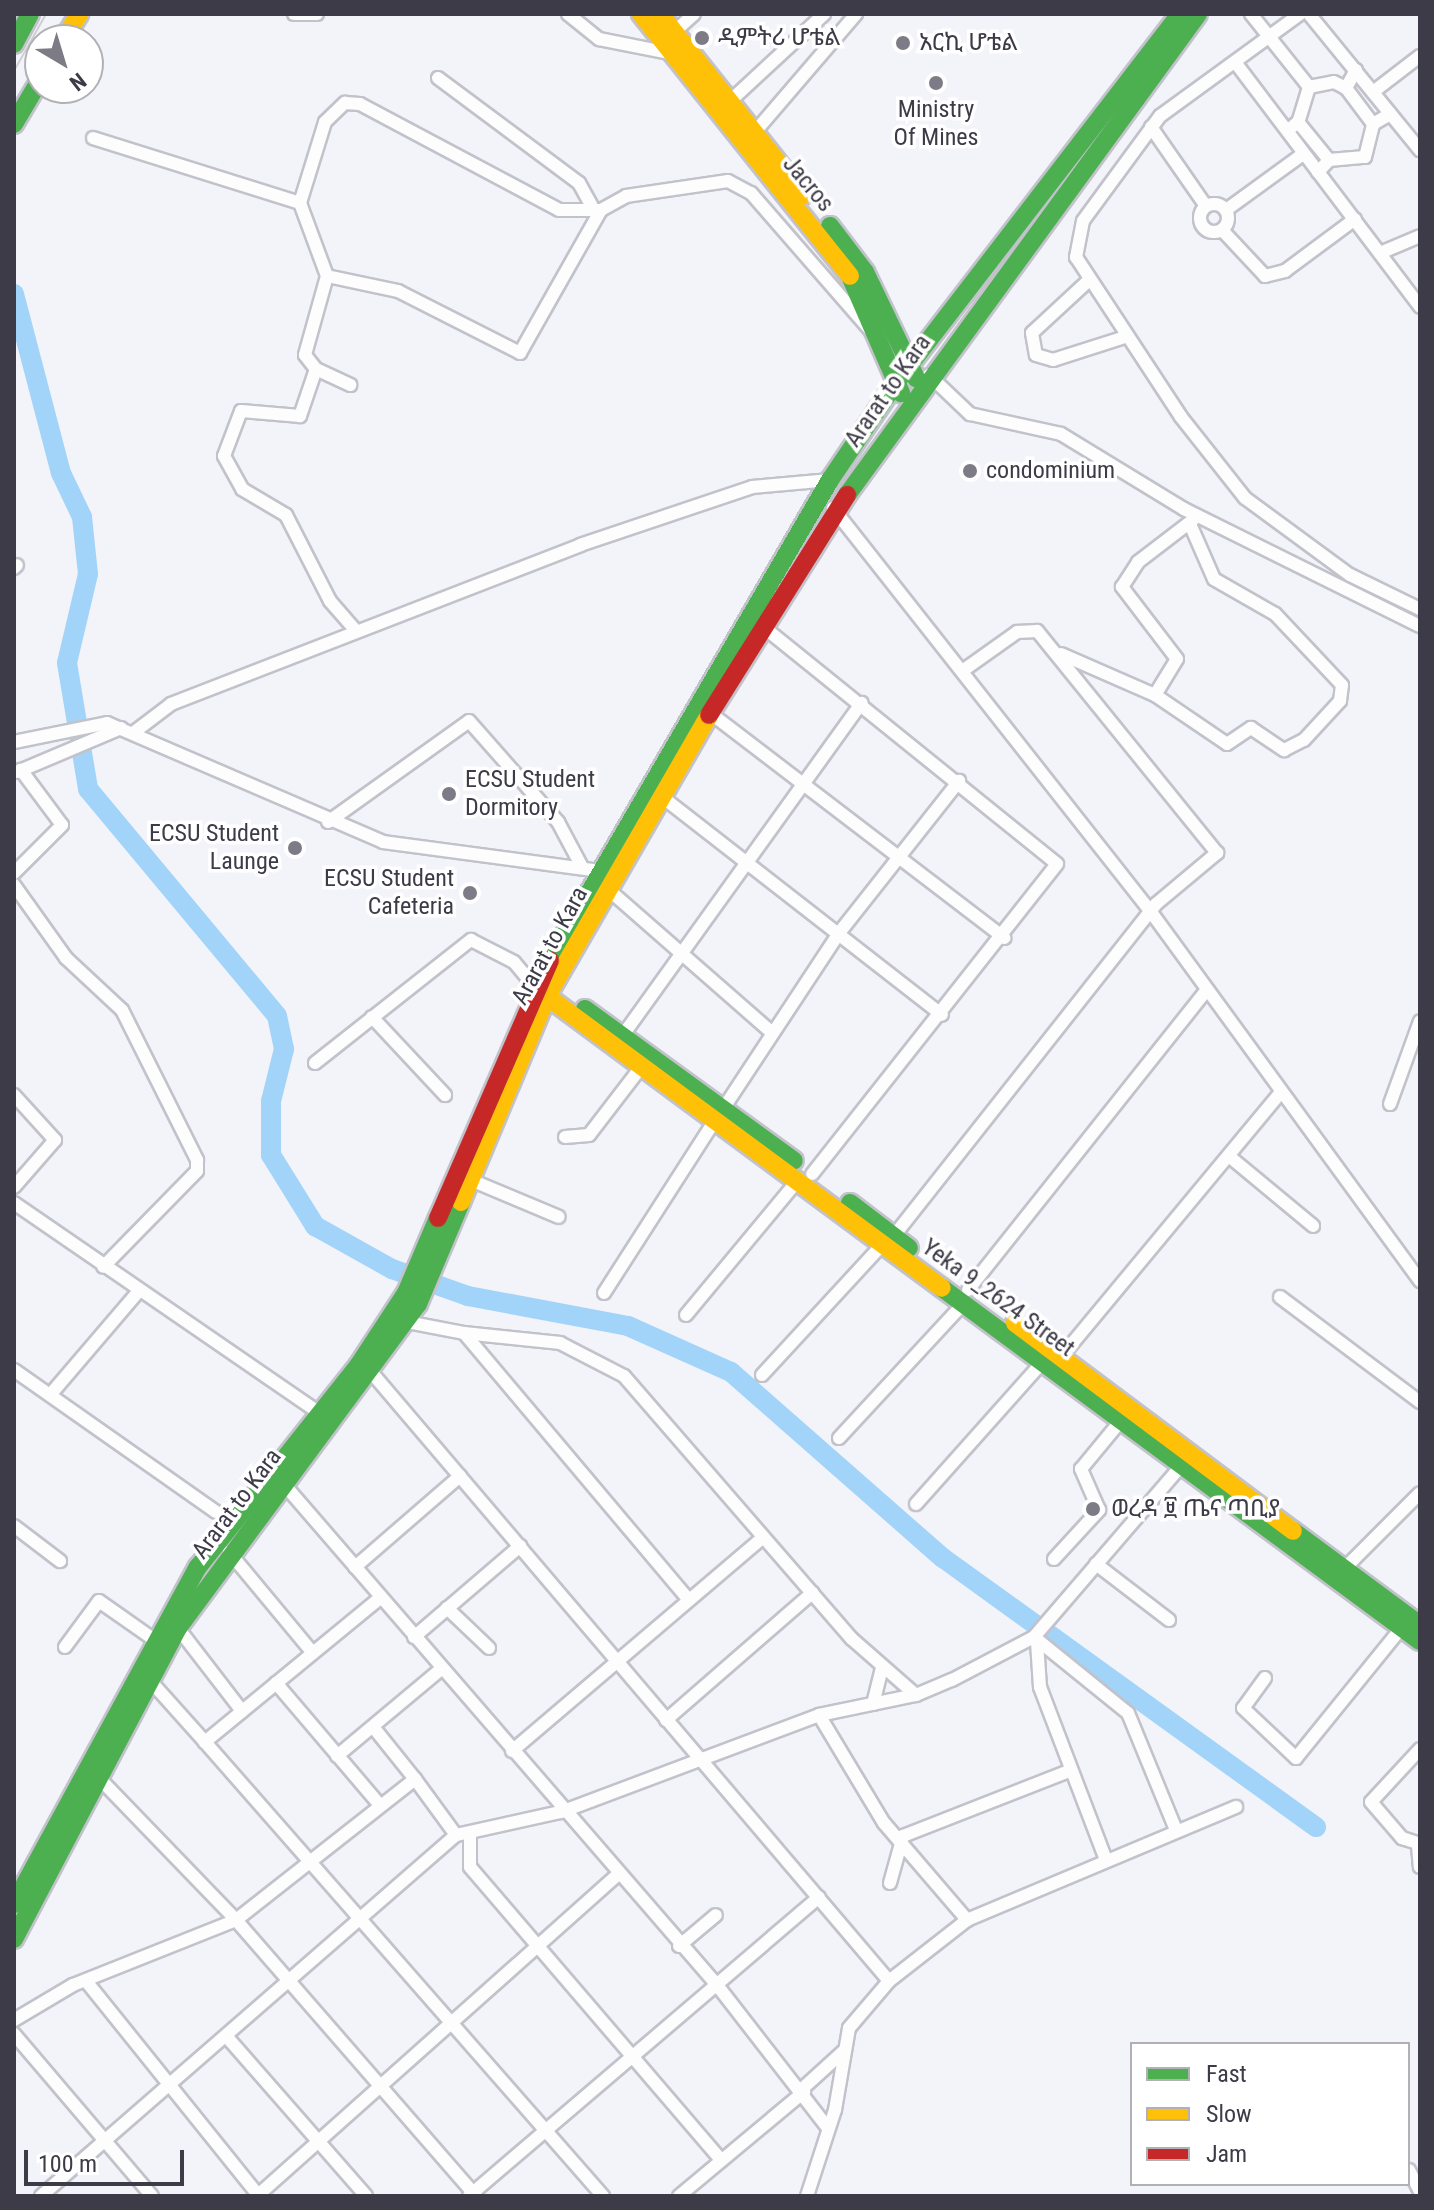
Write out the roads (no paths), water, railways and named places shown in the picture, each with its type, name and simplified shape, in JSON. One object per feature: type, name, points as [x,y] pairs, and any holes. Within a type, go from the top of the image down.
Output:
[{"type":"main road","points":[[14,44],[30,14]]},
{"type":"main road","name":"Jacros","points":[[641,14],[669,53],[834,253],[861,294],[873,333],[907,404]]},
{"type":"main road","name":"Jacros","points":[[660,14],[865,272],[910,368],[925,380]]},
{"type":"main road","name":"Ararat to Kara","points":[[540,984],[609,890],[661,796],[703,708],[830,480],[895,384],[1180,14]]},
{"type":"main road","name":"Ararat to Kara","points":[[425,1270],[540,984],[600,871],[703,708],[761,625],[833,508],[1198,14]]},
{"type":"main road","points":[[14,124],[26,104]]},
{"type":"main road","name":"Yeka 9_2624 Street","points":[[540,984],[586,1017],[642,1066],[719,1115],[805,1176],[888,1240],[1344,1569],[1414,1623],[1420,1641]]},
{"type":"main road","name":"Yeka 9_2624 Street","points":[[586,1017],[623,1035],[719,1115]]},
{"type":"main road","name":"Ararat to Kara","points":[[14,1939],[32,1890],[144,1674],[326,1417],[372,1373],[471,1180],[494,1096]]},
{"type":"main road","name":"Ararat to Kara","points":[[14,1904],[32,1890],[98,1777],[144,1674],[153,1639],[198,1567],[398,1327]]},
{"type":"main road","name":"Yeka 9_2624 Street","points":[[1053,1358],[1183,1464],[1414,1623]]},
{"type":"street","points":[[294,14],[317,14]]},
{"type":"street","points":[[568,14],[599,39],[669,53]]},
{"type":"street","points":[[673,33],[694,14]]},
{"type":"street","points":[[728,103],[824,14]]},
{"type":"street","points":[[1251,14],[1309,87]]},
{"type":"street","points":[[1300,14],[1151,127],[1083,221],[1076,257],[1087,282],[1125,337],[1265,517],[1350,575],[1420,609]]},
{"type":"street","points":[[1309,14],[1420,150]]},
{"type":"street","points":[[754,133],[852,15]]},
{"type":"street","points":[[1373,92],[1420,56]]},
{"type":"street","points":[[1235,62],[1420,307]]},
{"type":"street","points":[[1346,88],[1356,70]]},
{"type":"street","points":[[438,78],[579,183],[596,208]]},
{"type":"street","points":[[1287,132],[1298,122],[1309,87],[1322,81],[1346,88],[1373,124]]},
{"type":"street","points":[[351,385],[316,369],[305,355],[327,276],[300,203],[325,122],[345,103],[360,104],[544,204],[596,208],[649,191],[741,184],[873,333]]},
{"type":"street","points":[[1318,172],[1329,160],[1365,157],[1373,124],[1390,114]]},
{"type":"street","points":[[1298,122],[1329,160]]},
{"type":"street","points":[[1151,127],[1206,206],[1226,210]]},
{"type":"street","points":[[93,138],[300,203]]},
{"type":"street","points":[[1222,230],[1226,210],[1303,154]]},
{"type":"street","points":[[1206,206],[1202,226],[1222,230],[1265,276],[1285,271],[1355,219]]},
{"type":"street","points":[[327,276],[398,291],[520,353],[596,208]]},
{"type":"street","points":[[1380,253],[1420,236]]},
{"type":"street","points":[[1087,282],[1032,333],[1036,355],[1053,360],[1125,337]]},
{"type":"street","points":[[316,369],[300,416],[241,411],[224,456],[242,489],[286,515],[330,601],[355,630]]},
{"type":"street","points":[[925,380],[970,414],[1061,434],[1193,519],[1420,626]]},
{"type":"street","points":[[14,873],[62,825],[17,772],[127,731],[171,704],[355,630],[752,487],[830,480]]},
{"type":"street","points":[[833,508],[965,669],[1151,912],[1420,1281]]},
{"type":"street","points":[[1155,695],[1177,659],[1122,587],[1138,562],[1193,519]]},
{"type":"street","points":[[1061,654],[1155,695],[1227,744],[1251,728],[1284,750],[1304,740],[1344,693],[1311,645],[1275,614],[1214,579],[1193,519]]},
{"type":"street","points":[[686,1315],[942,1015],[1004,938],[1057,864],[959,781],[761,625]]},
{"type":"street","points":[[762,1375],[888,1240],[1151,912],[1217,850],[1061,654],[1028,628],[965,669]]},
{"type":"street","points":[[623,1035],[862,703]]},
{"type":"street","points":[[703,708],[899,853],[1004,938]]},
{"type":"street","points":[[328,822],[469,721],[558,822],[581,865]]},
{"type":"street","points":[[14,742],[96,722],[127,731],[328,822],[396,845],[581,865],[600,871]]},
{"type":"street","points":[[604,1293],[771,1032],[839,933],[899,853],[959,781]]},
{"type":"street","points":[[661,796],[942,1015]]},
{"type":"street","points":[[14,885],[66,958],[122,1010],[197,1160],[197,1171],[103,1267]]},
{"type":"street","points":[[609,890],[771,1032]]},
{"type":"street","points":[[315,1063],[471,940],[540,984]]},
{"type":"street","points":[[839,1438],[966,1296],[1207,990]]},
{"type":"street","points":[[372,1017],[445,1095]]},
{"type":"street","points":[[1390,1104],[1420,1021]]},
{"type":"street","points":[[565,1137],[589,1135],[642,1066]]},
{"type":"street","points":[[916,1504],[1053,1358],[1230,1157],[1281,1092]]},
{"type":"street","points":[[14,1095],[55,1140],[14,1187]]},
{"type":"street","points":[[1230,1157],[1313,1226]]},
{"type":"street","points":[[471,1180],[559,1217]]},
{"type":"street","points":[[14,1203],[138,1292],[326,1417]]},
{"type":"street","points":[[50,1395],[138,1292]]},
{"type":"street","points":[[1280,1297],[1420,1402]]},
{"type":"street","points":[[398,1327],[560,1343],[617,1371],[762,1538],[882,1669],[916,1695]]},
{"type":"street","points":[[464,1333],[689,1600]]},
{"type":"street","points":[[14,1370],[216,1512]]},
{"type":"street","points":[[372,1373],[889,1981]]},
{"type":"street","points":[[1054,1559],[1099,1510],[1081,1469],[1123,1418]]},
{"type":"street","points":[[1105,1857],[1069,1771],[1034,1665],[1038,1636],[1052,1615],[1183,1464]]},
{"type":"street","points":[[355,1567],[460,1476]]},
{"type":"street","points":[[281,1481],[616,1876],[717,1985],[803,2091],[827,2127]]},
{"type":"street","points":[[1344,1569],[1420,1493]]},
{"type":"street","points":[[14,1526],[60,1561]]},
{"type":"street","points":[[512,1751],[619,1663],[762,1538]]},
{"type":"street","points":[[414,1637],[520,1546]]},
{"type":"street","points":[[229,1552],[313,1653]]},
{"type":"street","points":[[1096,1564],[1169,1620]]},
{"type":"street","points":[[666,1720],[812,1593]]},
{"type":"street","points":[[205,1742],[380,1598]]},
{"type":"street","points":[[65,1647],[99,1601],[153,1639]]},
{"type":"street","points":[[447,1608],[489,1648]]},
{"type":"street","points":[[1265,1678],[1243,1708],[1296,1758],[1414,1623]]},
{"type":"street","points":[[178,1628],[242,1711]]},
{"type":"street","points":[[41,2196],[227,2037],[356,1916],[456,1835],[561,1812],[819,1715],[916,1695],[1038,1636]]},
{"type":"street","points":[[1038,1636],[1094,1692],[1122,1705],[1176,1830]]},
{"type":"street","points":[[873,1704],[882,1669]]},
{"type":"street","points":[[337,1756],[440,1670]]},
{"type":"street","points":[[144,1674],[456,2025],[603,2196]]},
{"type":"street","points":[[276,1683],[379,1804]]},
{"type":"street","points":[[819,1715],[898,1842],[967,1920]]},
{"type":"street","points":[[374,1728],[456,1835]]},
{"type":"street","points":[[1420,1749],[1371,1802],[1419,1845],[1420,1867]]},
{"type":"street","points":[[898,1842],[1069,1771]]},
{"type":"street","points":[[98,1777],[236,1920],[286,1982],[472,2195],[544,2129],[819,1897]]},
{"type":"street","points":[[14,2020],[86,1981],[236,1920],[379,1804],[415,1779]]},
{"type":"street","points":[[807,2196],[855,2017],[889,1981],[967,1920],[1105,1857],[1236,1807]]},
{"type":"street","points":[[470,1834],[470,1867],[538,1953],[721,2160]]},
{"type":"street","points":[[890,1883],[898,1842]]},
{"type":"street","points":[[86,1981],[166,2089],[258,2196],[538,1953],[616,1876]]},
{"type":"street","points":[[679,1946],[716,1915]]},
{"type":"street","points":[[14,2034],[152,2196]]},
{"type":"street","points":[[227,2037],[366,2196]]},
{"type":"street","points":[[679,2196],[803,2091],[845,2050]]},
{"type":"street","points":[[1410,2172],[1420,2192]]},
{"type":"waterway","points":[[14,294],[61,473],[82,517],[88,574],[67,663],[88,789],[277,1016],[284,1049],[271,1101],[271,1155],[315,1226],[392,1269],[468,1296],[628,1326],[731,1372],[943,1558],[1316,1827]]},
{"type":"tram line","points":[[14,71],[46,14]]},
{"type":"place","name":"ዲምትሪ ሆቴል","points":[[702,38]]},
{"type":"place","name":"አርኪ ሆቴል","points":[[903,43]]},
{"type":"place","name":"Ministry Of Mines","points":[[936,83]]},
{"type":"place","name":"condominium","points":[[970,471]]},
{"type":"place","name":"ECSU Student Dormitory","points":[[449,794]]},
{"type":"place","name":"ECSU Student Launge","points":[[295,848]]},
{"type":"place","name":"ECSU Student Cafeteria","points":[[470,893]]},
{"type":"place","name":"ወረዳ ፱ ጤና ጣቢያ","points":[[1093,1509]]}]
